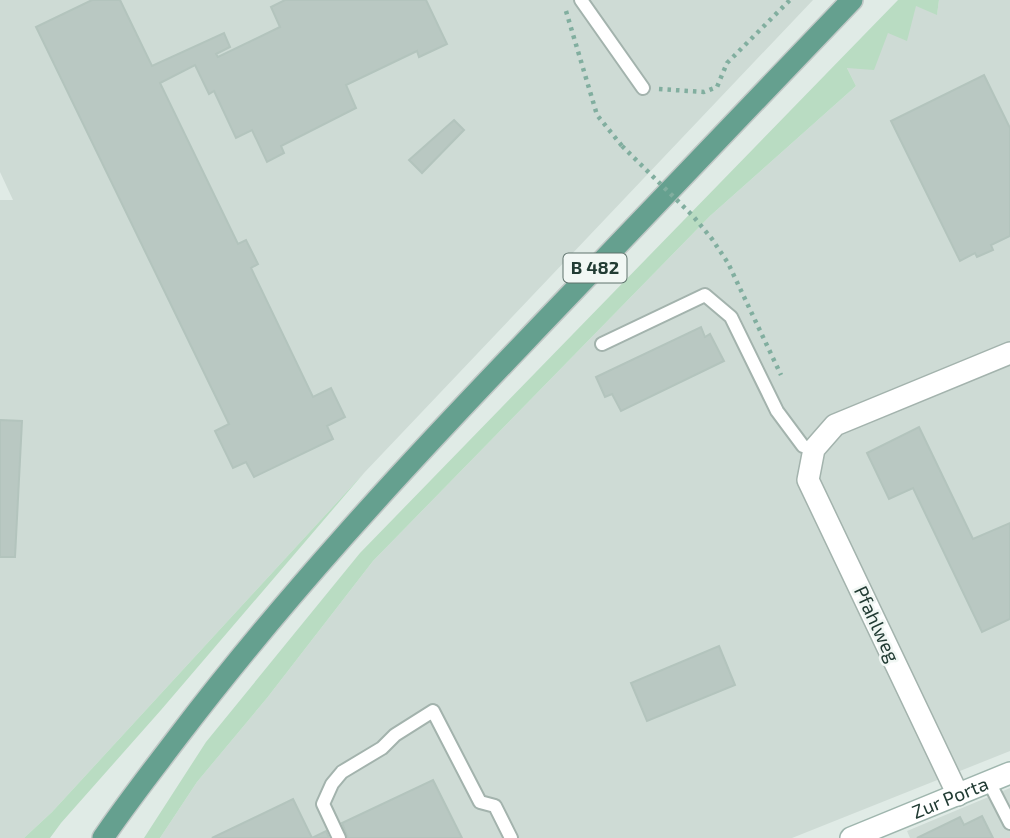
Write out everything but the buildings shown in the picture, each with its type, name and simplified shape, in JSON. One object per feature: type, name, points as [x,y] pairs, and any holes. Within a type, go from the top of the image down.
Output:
[{"type":"main road","name":"B 482","points":[[103,838],[205,701],[341,538],[439,431],[852,0]]},
{"type":"street","points":[[814,449],[835,425],[1010,353]]},
{"type":"street","name":"Pfahlweg","points":[[814,449],[808,480],[958,795]]},
{"type":"street","name":"Zur Porta","points":[[852,838],[1010,774]]},
{"type":"lane","points":[[581,0],[643,88]]},
{"type":"lane","points":[[602,344],[705,295],[731,317],[777,411],[803,446],[814,449]]},
{"type":"lane","points":[[339,838],[323,804],[332,784],[342,772],[382,748],[395,735],[433,711],[480,802],[495,806],[511,838]]},
{"type":"lane","points":[[989,782],[1010,823]]},
{"type":"path","points":[[643,88],[704,92],[717,87],[727,63],[790,0]]},
{"type":"path","points":[[566,9],[597,115],[622,146],[693,216],[712,239],[728,262],[780,375]]},
{"type":"shaded area","points":[[0,0],[813,0],[364,473],[52,812],[24,838],[0,838],[0,200],[13,200],[0,172]]},
{"type":"shaded area","points":[[939,0],[1010,0],[1010,751],[792,838],[160,838],[197,782],[267,698],[373,561],[710,216],[856,86],[847,68],[888,33],[915,5],[937,14]]},
{"type":"shaded area","points":[[1010,788],[1010,838],[910,838],[907,831]]},
{"type":"green space","points":[[898,0],[939,0],[937,15],[916,6],[907,41],[888,33],[874,70],[847,68],[856,86],[710,216],[373,561],[267,698],[197,782],[160,838],[144,838],[206,742],[360,553]]},
{"type":"green space","points":[[364,473],[50,838],[24,838],[52,812]]}]
